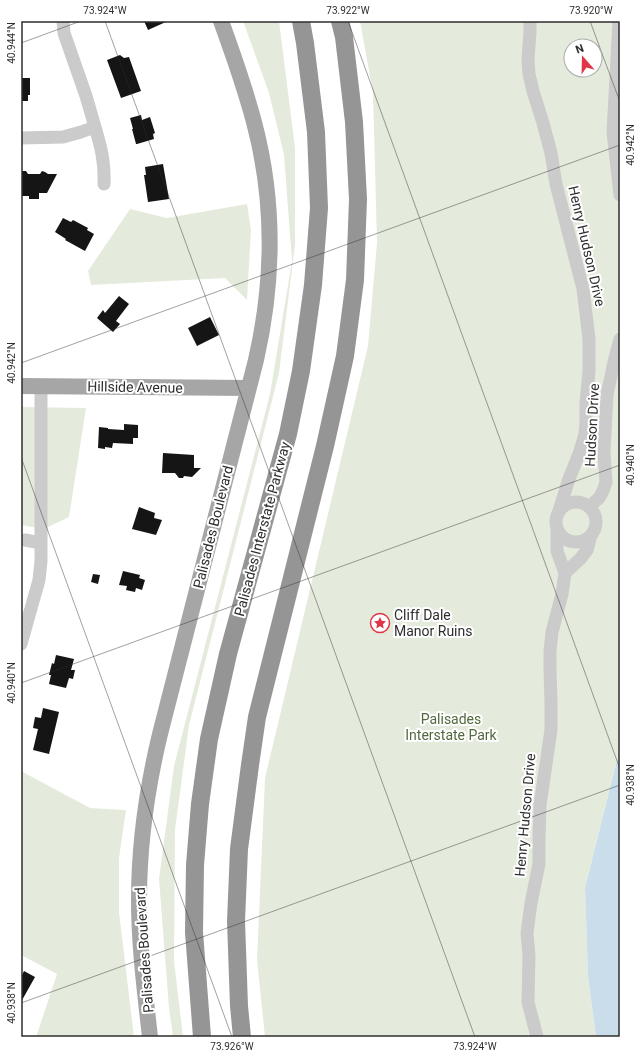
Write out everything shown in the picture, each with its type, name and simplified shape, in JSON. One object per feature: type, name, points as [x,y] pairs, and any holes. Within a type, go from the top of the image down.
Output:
[{"type":"highway","name":"Palisades Interstate Parkway","points":[[202,1037],[194,932],[195,865],[200,804],[209,739],[228,654],[288,434],[301,371],[314,285],[319,208],[316,132],[306,43],[301,21]]},
{"type":"highway","points":[[242,1037],[239,1006],[236,921],[239,849],[250,764],[257,717],[325,446],[345,356],[354,280],[358,199],[354,122],[344,37],[340,21]]},
{"type":"main road","name":"Palisades Boulevard","points":[[150,1037],[141,950],[139,899],[141,853],[148,788],[161,728],[260,343],[267,299],[270,255],[269,211],[265,174],[255,123],[221,21]]},
{"type":"main road","name":"Hillside Avenue","points":[[21,386],[248,388]]},
{"type":"street","points":[[63,21],[64,33],[86,96],[103,155],[105,169],[104,184]]},
{"type":"street","name":"Henry Hudson Drive","points":[[530,21],[528,59],[529,74],[551,153],[556,184],[582,289],[588,327],[589,371],[584,434],[579,454],[569,479],[557,518],[558,551],[565,573],[562,594],[552,632],[550,651],[550,730],[540,805],[539,864],[527,933],[529,956],[528,1002],[537,1037]]},
{"type":"street","points":[[619,21],[613,132],[620,195]]},
{"type":"street","points":[[21,138],[63,137],[95,127]]},
{"type":"street","name":"Hudson Drive","points":[[584,505],[599,498],[606,482],[604,454],[607,395],[620,339]]},
{"type":"street","points":[[21,644],[39,580],[41,543],[41,386]]},
{"type":"street","points":[[558,528],[566,539],[579,542],[586,540],[595,530],[596,517],[593,511],[584,505],[570,487],[569,479]]},
{"type":"street","points":[[558,514],[567,504],[573,502],[584,505]]},
{"type":"street","points":[[565,573],[581,558],[586,550],[591,535]]},
{"type":"street","points":[[25,540],[41,543]]},
{"type":"green space","points":[[243,21],[279,21],[295,148],[295,245],[279,373],[189,725],[175,830],[174,961],[183,1037],[173,1037],[169,1008],[159,879],[174,766],[270,394],[292,261],[284,155],[269,93]]},
{"type":"green space","name":"Palisades Interstate Park","points":[[360,21],[620,21],[620,748],[585,888],[588,977],[596,1037],[265,1037],[257,960],[265,778],[368,346],[377,243],[373,93]]},
{"type":"green space","points":[[247,204],[251,230],[247,300],[225,278],[91,285],[88,271],[130,209],[167,218]]},
{"type":"green space","points":[[21,407],[86,408],[69,517],[44,529],[21,525]]},
{"type":"green space","points":[[21,771],[90,808],[126,810],[119,858],[119,912],[134,1037],[36,1037],[57,974],[21,955]]},
{"type":"water","points":[[620,748],[620,1037],[596,1037],[588,977],[585,888]]},
{"type":"building","points":[[144,21],[168,21],[148,30]]},
{"type":"building","points":[[120,55],[124,58],[129,57],[141,91],[121,98],[107,60]]},
{"type":"building","points":[[21,78],[30,78],[30,95],[28,95],[28,101],[21,101]]},
{"type":"building","points":[[141,115],[142,120],[150,117],[155,133],[153,134],[154,139],[136,144],[130,118]]},
{"type":"building","points":[[163,164],[169,199],[148,202],[144,175],[146,175],[145,167]]},
{"type":"building","points":[[21,171],[26,171],[28,174],[40,174],[42,171],[48,174],[57,174],[47,193],[39,193],[39,199],[29,199],[29,196],[21,196]]},
{"type":"building","points":[[63,218],[71,222],[73,220],[88,228],[87,230],[94,234],[85,251],[65,240],[66,239],[55,232]]},
{"type":"building","points":[[119,296],[129,304],[116,321],[120,324],[113,332],[97,318],[103,310],[105,313]]},
{"type":"building","points":[[210,317],[219,335],[197,346],[188,328]]},
{"type":"building","points":[[124,424],[138,425],[138,438],[133,438],[133,444],[113,443],[112,448],[98,448],[99,427],[124,430]]},
{"type":"building","points":[[163,453],[194,455],[194,468],[201,468],[192,477],[184,476],[183,478],[179,478],[175,473],[162,473]]},
{"type":"building","points":[[139,507],[155,513],[154,518],[162,520],[156,535],[132,529]]},
{"type":"building","points":[[123,571],[140,575],[139,578],[145,580],[142,590],[136,588],[135,592],[126,590],[127,586],[119,585]]},
{"type":"building","points":[[93,574],[100,575],[98,584],[91,582]]},
{"type":"building","points":[[56,655],[74,659],[71,670],[75,670],[73,679],[69,678],[66,688],[49,684],[51,675],[49,675]]},
{"type":"building","points":[[43,708],[59,712],[49,754],[33,750],[38,729],[33,728],[35,717],[41,718]]},
{"type":"building","points":[[24,971],[35,977],[21,1002],[21,977]]},
{"type":"place","name":"Cliff Dale Manor Ruins","points":[[380,623]]}]
